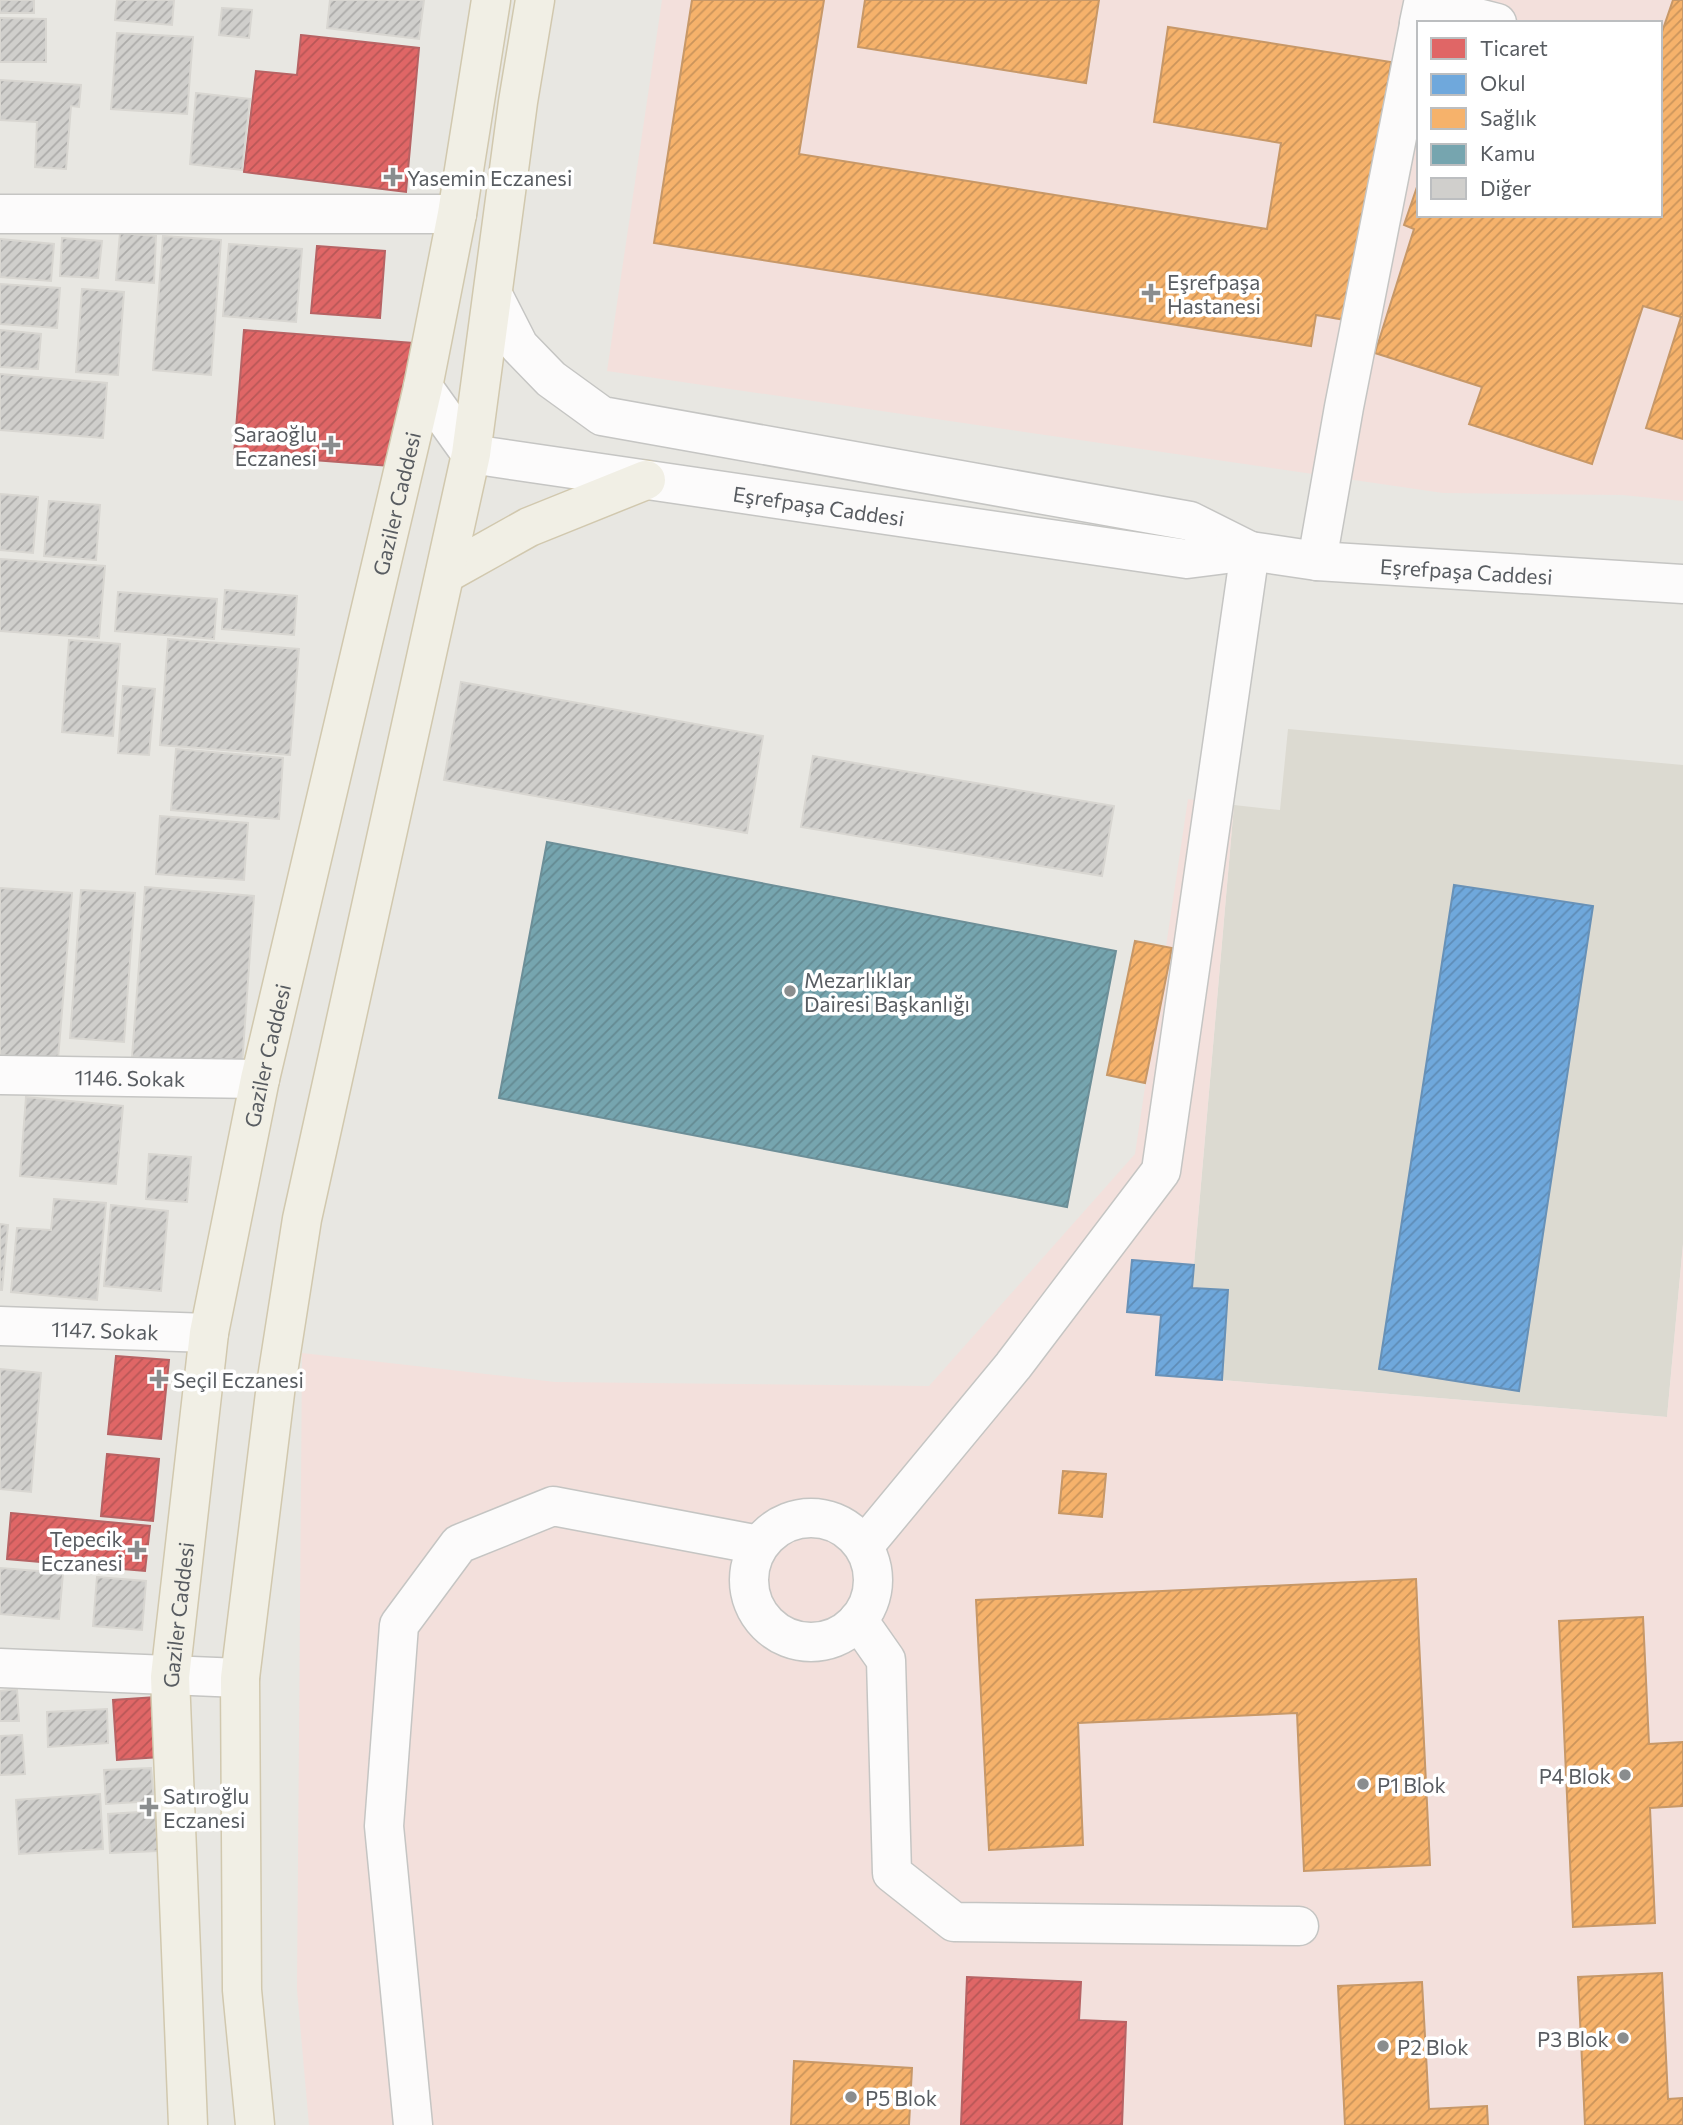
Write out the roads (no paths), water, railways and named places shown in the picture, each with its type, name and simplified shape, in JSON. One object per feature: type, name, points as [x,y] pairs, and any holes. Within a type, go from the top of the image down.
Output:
[{"type":"main road","name":"Gaziler Caddesi","points":[[188,2125],[170,1677],[209,1334],[260,1079],[423,387],[457,214],[491,0]]},
{"type":"main road","points":[[256,2125],[242,1990],[240,1678],[276,1385],[302,1219],[471,454],[518,102],[535,0]]},
{"type":"main road","points":[[445,574],[529,527],[646,480]]},
{"type":"street","points":[[1420,21],[1423,5],[1489,21]]},
{"type":"street","points":[[1317,561],[1344,407],[1417,34]]},
{"type":"street","points":[[0,214],[457,214]]},
{"type":"street","name":"Eşrefpaşa Caddesi","points":[[493,295],[519,346],[551,379],[602,416],[1190,521],[1250,551]]},
{"type":"street","points":[[423,387],[471,454]]},
{"type":"street","name":"Eşrefpaşa Caddesi","points":[[471,454],[1187,559],[1250,551],[1317,561],[1683,584]]},
{"type":"street","points":[[863,1546],[1013,1366],[1161,1171],[1250,551]]},
{"type":"street","name":"1146. Sokak","points":[[0,1075],[260,1079]]},
{"type":"street","name":"1147. Sokak","points":[[0,1326],[209,1334]]},
{"type":"street","points":[[413,2125],[384,1826],[399,1625],[459,1544],[553,1506],[759,1545]]},
{"type":"street","points":[[814,1517],[833,1521],[851,1531],[872,1564],[874,1584],[868,1604],[858,1620],[843,1633],[825,1641],[805,1642],[785,1637],[768,1625],[755,1607],[749,1586],[751,1565],[759,1545],[774,1529],[793,1520],[814,1517]]},
{"type":"street","points":[[858,1620],[886,1660],[892,1873],[954,1922],[1299,1926]]},
{"type":"street","points":[[0,1668],[240,1678]]},
{"type":"place","name":"Yasemin Eczanesi","points":[[393,177]]},
{"type":"place","name":"Eşrefpaşa Hastanesi","points":[[1151,293]]},
{"type":"place","name":"Saraoğlu Eczanesi","points":[[331,445]]},
{"type":"place","name":"Mezarlıklar Dairesi Başkanlığı","points":[[790,991]]},
{"type":"place","name":"Seçil Eczanesi","points":[[159,1379]]},
{"type":"place","name":"Tepecik Eczanesi","points":[[137,1550]]},
{"type":"place","name":"P4 Blok","points":[[1625,1775]]},
{"type":"place","name":"P1 Blok","points":[[1363,1784]]},
{"type":"place","name":"Satıroğlu Eczanesi","points":[[149,1807]]},
{"type":"place","name":"P3 Blok","points":[[1623,2038]]},
{"type":"place","name":"P2 Blok","points":[[1383,2046]]},
{"type":"place","name":"P5 Blok","points":[[851,2097]]}]
